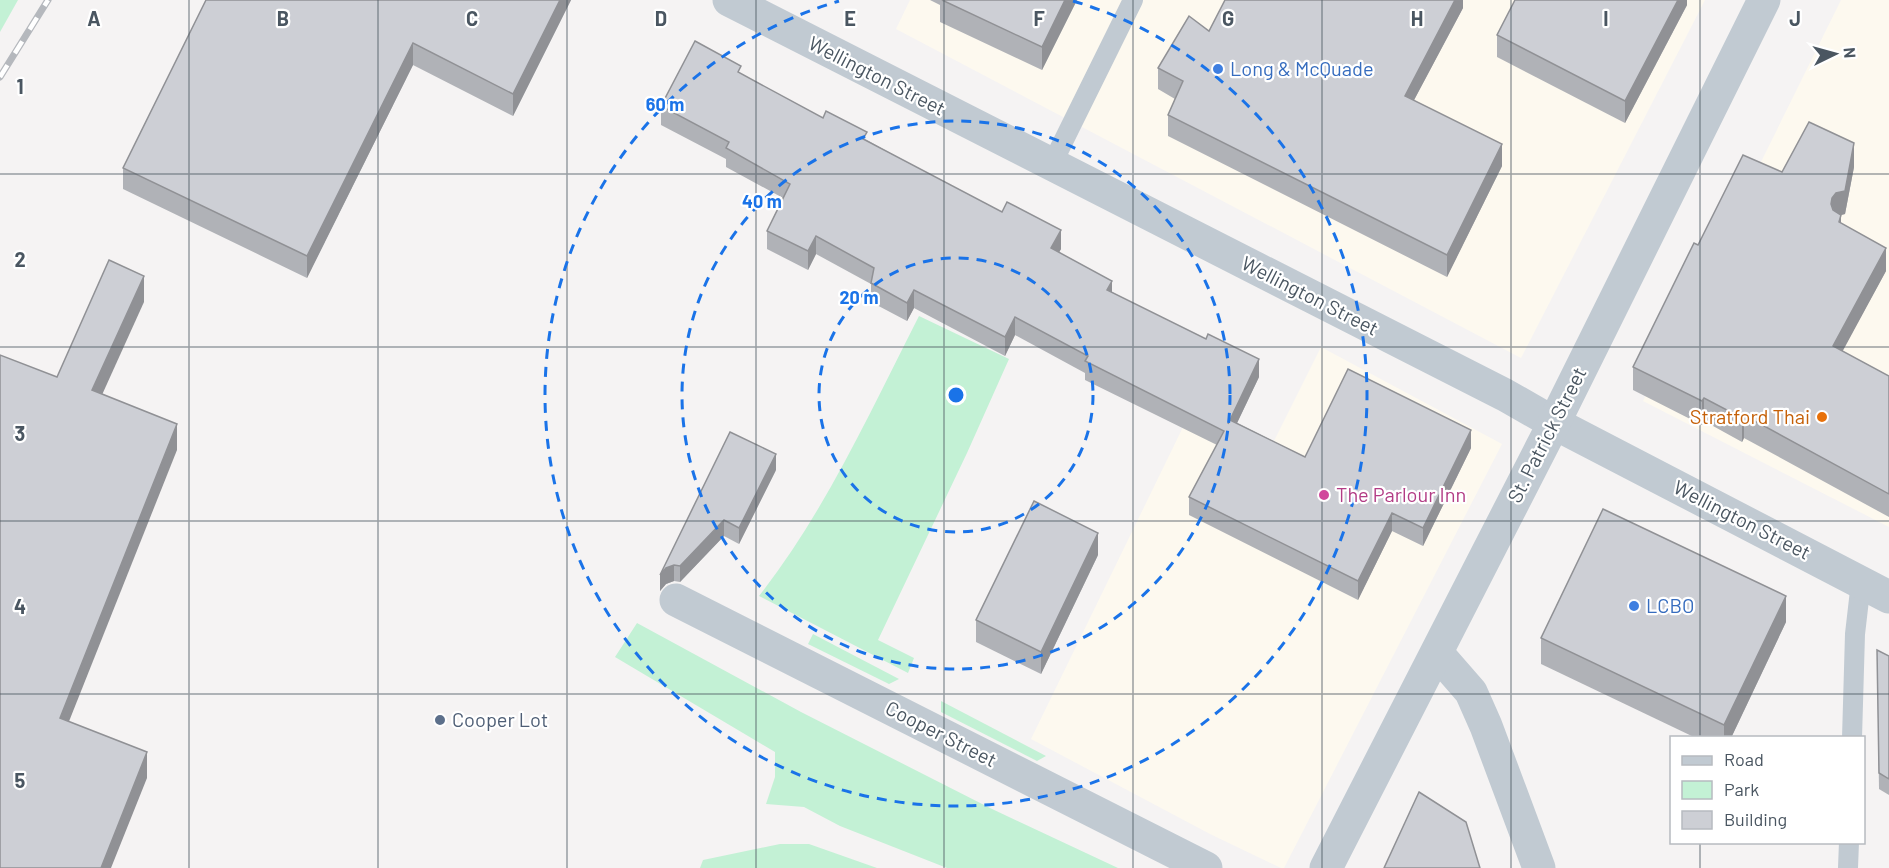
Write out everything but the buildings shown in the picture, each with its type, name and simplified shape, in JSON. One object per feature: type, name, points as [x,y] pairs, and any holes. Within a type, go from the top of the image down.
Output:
[{"type":"street","name":"Wellington Street","points":[[729,0],[1505,395],[1554,423],[1889,597]]},
{"type":"street","name":"St. Patrick Street","points":[[1326,868],[1554,423],[1764,0]]},
{"type":"street","name":"Cooper Street","points":[[676,600],[1206,868]]},
{"type":"street","points":[[1437,653],[1471,692],[1539,868]]},
{"type":"lane","points":[[1052,164],[1133,0]]},
{"type":"lane","points":[[1852,736],[1855,634],[1861,582]]},
{"type":"lane","points":[[1848,868],[1849,844]]},
{"type":"shaded area","points":[[910,0],[1705,0],[1521,358],[896,29]]},
{"type":"shaded area","points":[[1841,0],[1889,0],[1889,527],[1643,401]]},
{"type":"shaded area","points":[[1321,347],[1502,444],[1284,868],[1281,868],[1210,834],[1031,739],[1185,423],[1265,459]]},
{"type":"green space","points":[[0,0],[18,0],[0,32]]},
{"type":"green space","points":[[919,316],[1009,359],[878,640],[914,658],[908,673],[759,596],[783,564],[826,496]]},
{"type":"green space","points":[[637,623],[801,712],[990,808],[1118,868],[947,868],[840,826],[804,807],[766,804],[775,777],[775,752],[615,657]]},
{"type":"green space","points":[[813,634],[899,679],[889,684],[808,644]]},
{"type":"green space","points":[[941,701],[1046,756],[1037,761],[941,712]]},
{"type":"green space","points":[[780,844],[809,844],[877,868],[700,868],[703,860]]},
{"type":"railway","points":[[0,77],[48,0]]},
{"type":"place","name":"Long & McQuade","points":[[1218,69]]},
{"type":"place","name":"Stratford Thai","points":[[1822,417]]},
{"type":"place","name":"The Parlour Inn","points":[[1324,495]]},
{"type":"place","name":"LCBO","points":[[1634,606]]},
{"type":"place","name":"Cooper Lot","points":[[440,720]]}]
